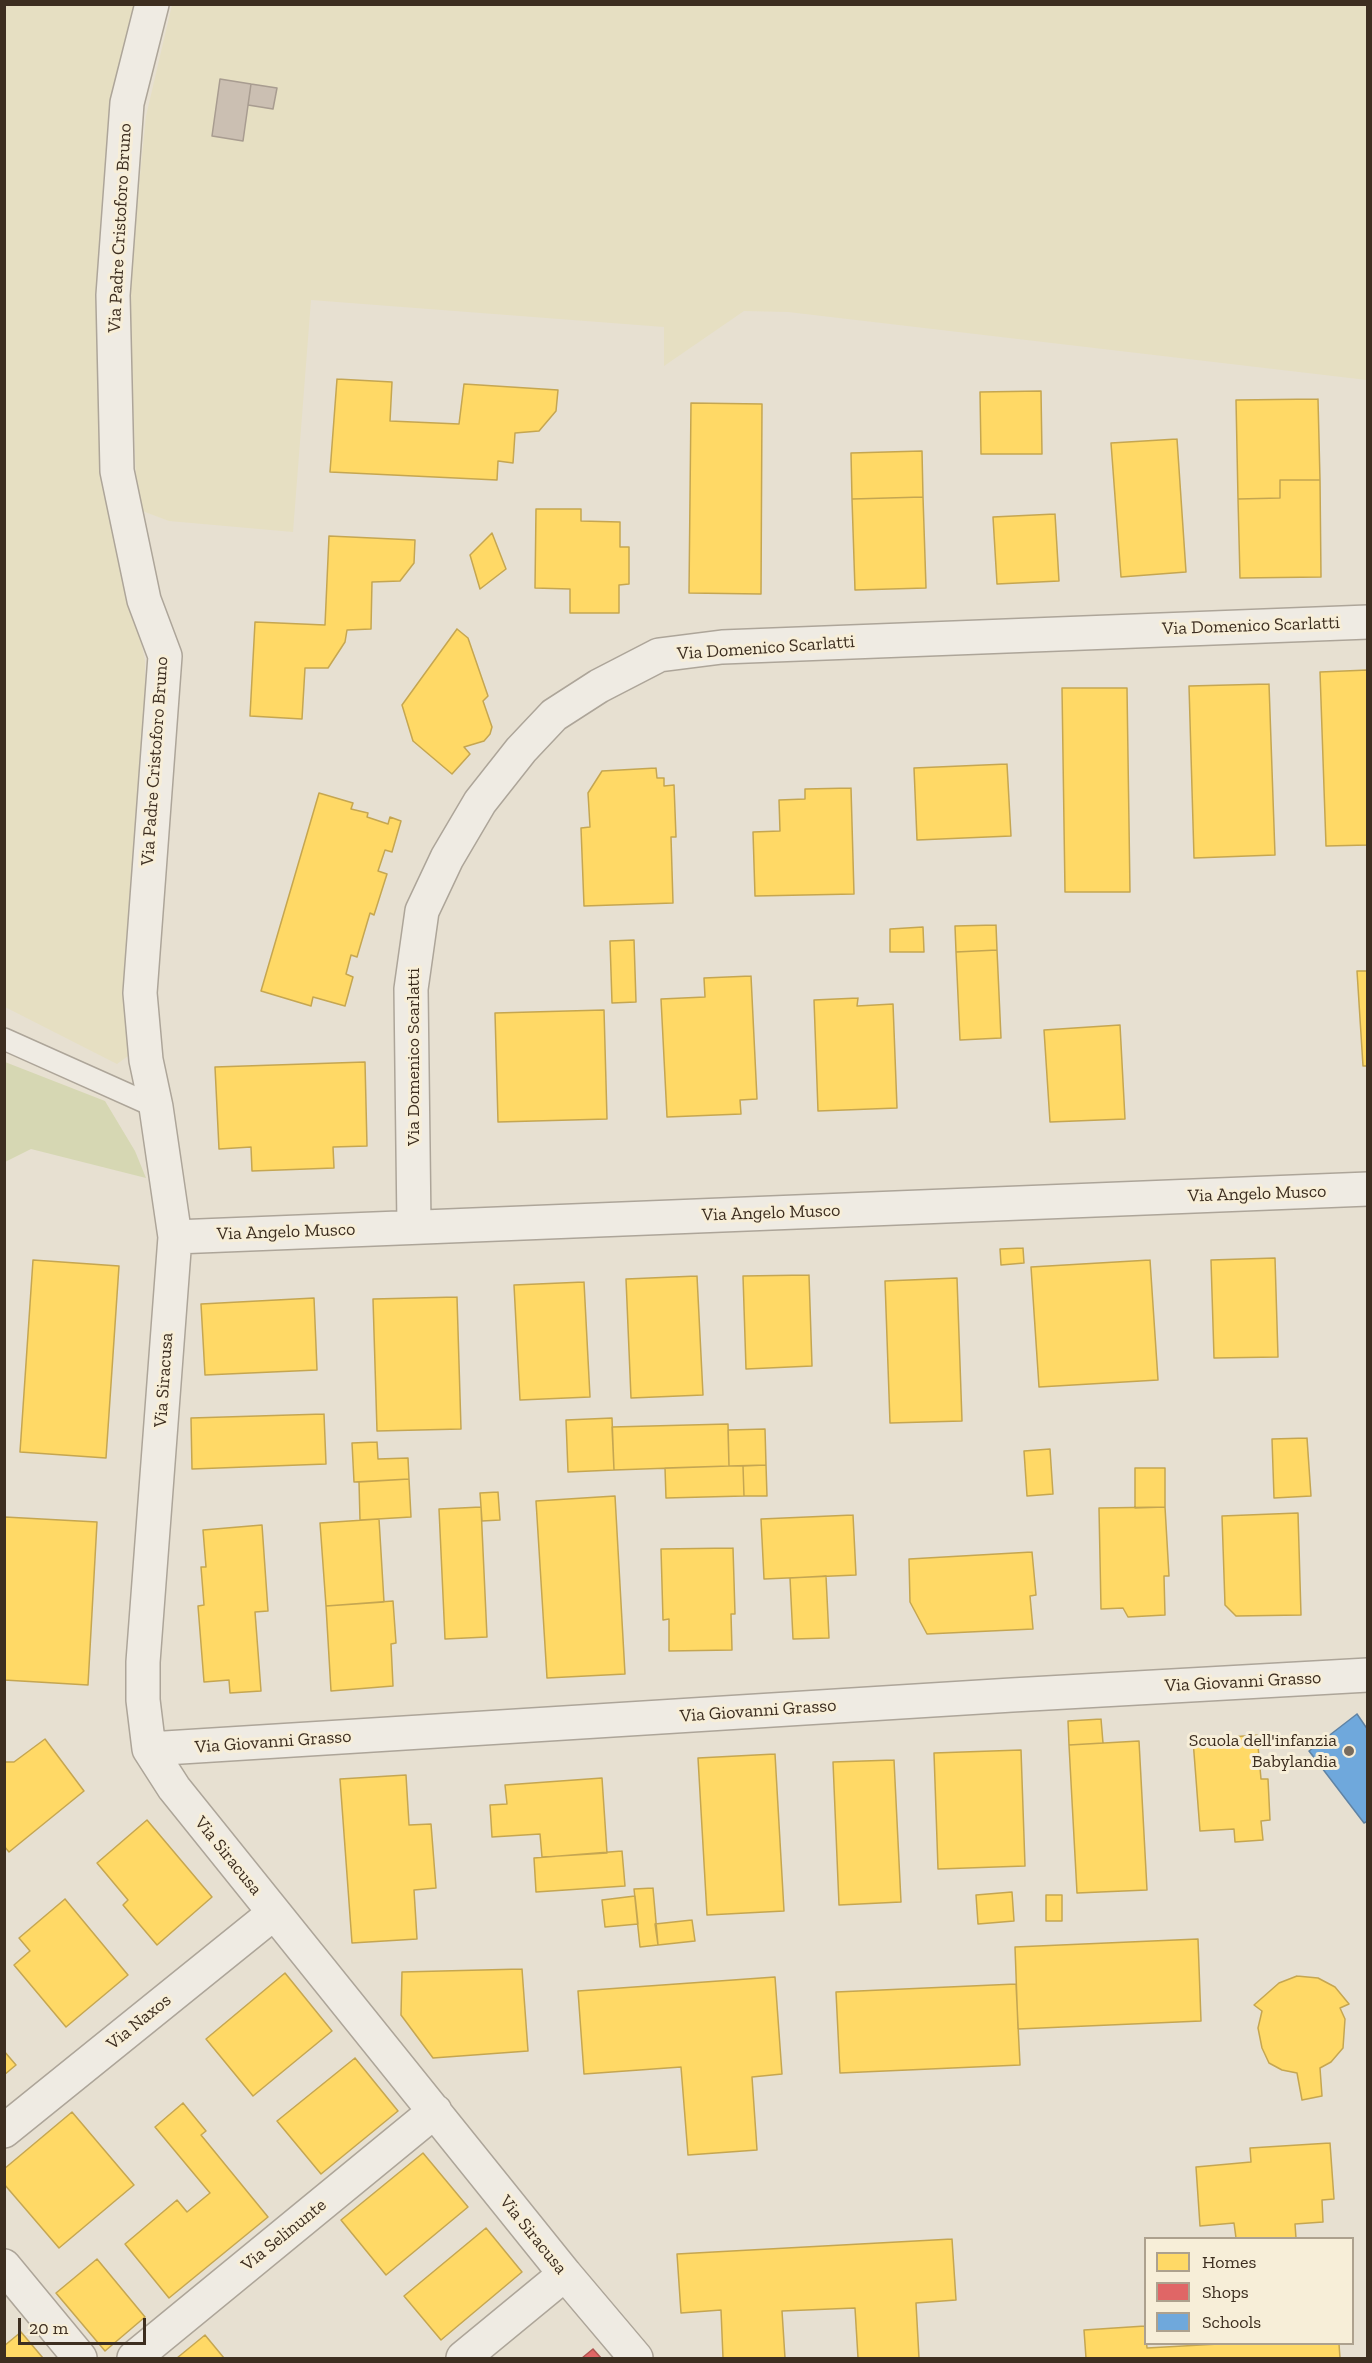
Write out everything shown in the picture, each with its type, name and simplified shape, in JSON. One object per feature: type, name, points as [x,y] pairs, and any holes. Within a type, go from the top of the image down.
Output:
[{"type":"street","name":"Via Padre Cristoforo Bruno","points":[[152,4],[127,103],[113,295],[117,471],[144,600],[165,656],[140,993],[146,1060],[156,1107],[175,1237]]},
{"type":"street","name":"Via Domenico Scarlatti","points":[[414,1227],[411,989],[422,911],[447,858],[480,802],[521,750],[554,716],[598,686],[659,656],[722,647],[1368,622]]},
{"type":"street","name":"Via Angelo Musco","points":[[175,1237],[1368,1189]]},
{"type":"street","name":"Via Siracusa","points":[[175,1237],[143,1662],[143,1700],[149,1749],[174,1788],[565,2274],[636,2358]]},
{"type":"street","name":"Via Giovanni Grasso","points":[[149,1749],[1368,1675]]},
{"type":"street","name":"Via Naxos","points":[[4,2131],[274,1913]]},
{"type":"street","name":"Via Selinunte","points":[[134,2358],[435,2111]]},
{"type":"street","points":[[4,2265],[80,2358]]},
{"type":"street","points":[[463,2358],[565,2274]]},
{"type":"lane","points":[[4,1039],[156,1107]]},
{"type":"shaded area","points":[[4,5],[134,5],[111,101],[106,471],[145,661],[145,708],[128,1056],[117,1064],[5,1007]]},
{"type":"shaded area","points":[[172,5],[1367,5],[1367,380],[788,312],[744,311],[664,366],[664,327],[311,300],[293,532],[169,521],[137,509],[129,285],[146,116]]},
{"type":"green space","points":[[5,1062],[105,1101],[135,1151],[146,1178],[31,1149],[5,1162]]},
{"type":"building: Homes","points":[[337,379],[392,382],[390,421],[459,424],[464,384],[558,390],[556,411],[539,431],[515,433],[513,463],[498,461],[497,480],[330,472]]},
{"type":"building: Homes","points":[[1041,391],[1042,454],[981,454],[980,392]]},
{"type":"building: Homes","points":[[1318,399],[1320,480],[1280,480],[1280,498],[1238,499],[1236,400]]},
{"type":"building: Homes","points":[[691,403],[762,404],[761,594],[689,593]]},
{"type":"building: Homes","points":[[1177,439],[1186,572],[1121,577],[1111,443]]},
{"type":"building: Homes","points":[[922,451],[923,497],[852,499],[851,453]]},
{"type":"building: Homes","points":[[1280,480],[1320,480],[1321,577],[1240,578],[1238,499],[1280,498]]},
{"type":"building: Homes","points":[[923,497],[926,588],[855,590],[852,499]]},
{"type":"building: Homes","points":[[536,509],[581,509],[581,521],[620,522],[620,547],[629,547],[629,584],[619,585],[619,613],[570,613],[570,589],[535,588]]},
{"type":"building: Homes","points":[[1055,514],[1059,581],[997,584],[993,517]]},
{"type":"building: Homes","points":[[492,533],[506,569],[480,589],[470,555]]},
{"type":"building: Homes","points":[[329,536],[415,540],[414,563],[400,581],[372,582],[371,629],[347,630],[345,642],[328,668],[305,668],[302,719],[250,716],[255,622],[325,625]]},
{"type":"building: Homes","points":[[457,629],[468,638],[488,696],[483,701],[492,727],[484,741],[464,747],[470,754],[452,774],[413,741],[402,705]]},
{"type":"building: Homes","points":[[1368,670],[1368,845],[1326,846],[1320,672]]},
{"type":"building: Homes","points":[[1269,684],[1275,855],[1194,858],[1189,686]]},
{"type":"building: Homes","points":[[1062,688],[1127,688],[1130,892],[1065,892]]},
{"type":"building: Homes","points":[[1007,764],[1011,836],[917,840],[914,768]]},
{"type":"building: Homes","points":[[656,768],[657,778],[664,778],[664,786],[674,785],[676,837],[671,837],[673,903],[584,906],[581,828],[590,827],[588,793],[602,771]]},
{"type":"building: Homes","points":[[851,788],[854,894],[755,896],[753,832],[780,831],[779,800],[805,799],[805,789]]},
{"type":"building: Homes","points":[[319,793],[353,803],[351,809],[368,813],[367,817],[388,824],[390,817],[401,821],[392,852],[385,850],[378,871],[387,874],[374,915],[370,913],[357,957],[351,955],[346,974],[353,977],[345,1006],[313,997],[311,1006],[261,991]]},
{"type":"building: Homes","points":[[996,925],[997,950],[956,952],[955,926]]},
{"type":"building: Homes","points":[[923,927],[924,952],[890,952],[890,929]]},
{"type":"building: Homes","points":[[634,940],[636,1002],[612,1003],[610,941]]},
{"type":"building: Homes","points":[[997,950],[1001,1038],[960,1040],[956,952]]},
{"type":"building: Homes","points":[[1357,971],[1368,971],[1368,1066],[1363,1066]]},
{"type":"building: Homes","points":[[751,976],[757,1099],[740,1100],[741,1114],[667,1117],[661,999],[705,997],[704,978]]},
{"type":"building: Homes","points":[[858,998],[857,1006],[893,1004],[897,1108],[818,1111],[814,1000]]},
{"type":"building: Homes","points":[[604,1010],[607,1119],[498,1122],[495,1013]]},
{"type":"building: Homes","points":[[1120,1025],[1125,1119],[1050,1122],[1044,1030]]},
{"type":"building: Homes","points":[[365,1062],[367,1146],[333,1147],[334,1168],[252,1171],[251,1147],[219,1149],[215,1067]]},
{"type":"building: Homes","points":[[1023,1248],[1024,1263],[1001,1265],[1000,1249]]},
{"type":"building: Homes","points":[[1275,1258],[1278,1357],[1214,1358],[1211,1260]]},
{"type":"building: Homes","points":[[33,1260],[119,1266],[106,1458],[20,1452]]},
{"type":"building: Homes","points":[[1150,1260],[1158,1380],[1039,1387],[1031,1267]]},
{"type":"building: Homes","points":[[809,1275],[812,1366],[746,1369],[743,1276]]},
{"type":"building: Homes","points":[[697,1276],[703,1395],[631,1398],[626,1279]]},
{"type":"building: Homes","points":[[957,1278],[962,1421],[890,1423],[885,1281]]},
{"type":"building: Homes","points":[[584,1282],[590,1397],[520,1400],[514,1285]]},
{"type":"building: Homes","points":[[457,1297],[461,1429],[377,1431],[373,1299]]},
{"type":"building: Homes","points":[[314,1298],[317,1370],[205,1375],[201,1304]]},
{"type":"building: Homes","points":[[324,1414],[326,1464],[192,1469],[191,1418]]},
{"type":"building: Homes","points":[[612,1418],[614,1470],[568,1472],[566,1420]]},
{"type":"building: Homes","points":[[728,1424],[729,1466],[614,1470],[612,1427]]},
{"type":"building: Homes","points":[[765,1429],[766,1465],[729,1466],[728,1430]]},
{"type":"building: Homes","points":[[1307,1438],[1311,1496],[1274,1498],[1272,1439]]},
{"type":"building: Homes","points":[[377,1442],[378,1459],[408,1458],[409,1479],[354,1482],[352,1443]]},
{"type":"building: Homes","points":[[1050,1449],[1053,1494],[1027,1496],[1024,1451]]},
{"type":"building: Homes","points":[[766,1465],[767,1496],[744,1496],[743,1466]]},
{"type":"building: Homes","points":[[743,1466],[744,1496],[666,1498],[665,1468]]},
{"type":"building: Homes","points":[[1135,1468],[1165,1468],[1165,1507],[1135,1508]]},
{"type":"building: Homes","points":[[409,1479],[411,1517],[360,1520],[359,1482]]},
{"type":"building: Homes","points":[[498,1492],[500,1520],[482,1521],[480,1493]]},
{"type":"building: Homes","points":[[615,1496],[625,1674],[547,1678],[536,1501]]},
{"type":"building: Homes","points":[[481,1507],[487,1637],[445,1639],[439,1509]]},
{"type":"building: Homes","points":[[1165,1507],[1169,1576],[1164,1576],[1165,1615],[1128,1617],[1123,1608],[1101,1609],[1099,1508]]},
{"type":"building: Homes","points":[[1298,1513],[1301,1615],[1236,1616],[1225,1605],[1222,1516]]},
{"type":"building: Homes","points":[[853,1515],[856,1575],[764,1579],[761,1519]]},
{"type":"building: Homes","points":[[5,1517],[97,1522],[88,1685],[4,1680]]},
{"type":"building: Homes","points":[[379,1519],[384,1602],[326,1606],[320,1523]]},
{"type":"building: Homes","points":[[262,1525],[268,1611],[255,1612],[261,1691],[230,1693],[229,1680],[204,1682],[198,1606],[204,1605],[201,1567],[206,1567],[203,1530]]},
{"type":"building: Homes","points":[[733,1548],[735,1614],[731,1614],[732,1650],[669,1651],[669,1619],[663,1620],[661,1549]]},
{"type":"building: Homes","points":[[1032,1552],[1036,1595],[1030,1596],[1033,1629],[927,1634],[910,1602],[909,1559]]},
{"type":"building: Homes","points":[[826,1576],[829,1638],[793,1639],[790,1578]]},
{"type":"building: Homes","points":[[393,1601],[396,1643],[391,1644],[393,1686],[331,1691],[326,1606]]},
{"type":"building: Homes","points":[[1101,1719],[1103,1743],[1069,1745],[1068,1721]]},
{"type":"building: Homes","points":[[1257,1735],[1261,1779],[1268,1779],[1270,1820],[1261,1821],[1263,1840],[1235,1842],[1234,1829],[1200,1831],[1193,1740]]},
{"type":"building: Homes","points":[[45,1739],[84,1791],[9,1852],[4,1846],[4,1762],[14,1762]]},
{"type":"building: Homes","points":[[1139,1741],[1147,1890],[1077,1893],[1069,1745]]},
{"type":"building: Homes","points":[[1021,1750],[1025,1866],[938,1869],[934,1753]]},
{"type":"building: Homes","points":[[775,1754],[784,1911],[707,1915],[698,1758]]},
{"type":"building: Homes","points":[[894,1760],[901,1902],[839,1905],[833,1762]]},
{"type":"building: Homes","points":[[406,1775],[409,1825],[431,1824],[436,1888],[414,1890],[417,1939],[352,1943],[340,1779]]},
{"type":"building: Homes","points":[[602,1778],[607,1853],[542,1857],[540,1834],[492,1837],[490,1805],[507,1804],[505,1785]]},
{"type":"building: Homes","points":[[147,1820],[212,1897],[157,1945],[123,1905],[128,1900],[97,1863]]},
{"type":"building: Homes","points":[[622,1851],[625,1886],[536,1892],[534,1858]]},
{"type":"building: Homes","points":[[653,1888],[658,1945],[640,1947],[634,1889]]},
{"type":"building: Homes","points":[[1012,1892],[1014,1921],[978,1924],[976,1895]]},
{"type":"building: Homes","points":[[1046,1895],[1062,1895],[1062,1921],[1046,1921]]},
{"type":"building: Homes","points":[[635,1896],[638,1924],[605,1927],[602,1900]]},
{"type":"building: Homes","points":[[65,1899],[128,1975],[66,2027],[14,1965],[30,1951],[19,1938]]},
{"type":"building: Homes","points":[[692,1920],[695,1941],[658,1945],[655,1924]]},
{"type":"building: Homes","points":[[1198,1939],[1201,2021],[1018,2029],[1015,1947]]},
{"type":"building: Homes","points":[[522,1969],[528,2051],[433,2058],[401,2015],[402,1972]]},
{"type":"building: Homes","points":[[285,1973],[332,2031],[253,2096],[206,2039]]},
{"type":"building: Homes","points":[[1297,1976],[1318,1978],[1335,1987],[1349,2004],[1340,2008],[1345,2019],[1343,2048],[1331,2062],[1320,2068],[1322,2096],[1302,2100],[1297,2073],[1282,2070],[1269,2063],[1262,2048],[1258,2028],[1262,2011],[1254,2005],[1279,1983]]},
{"type":"building: Homes","points":[[775,1977],[782,2074],[752,2077],[757,2150],[688,2155],[681,2067],[584,2074],[578,1991]]},
{"type":"building: Homes","points":[[1016,1984],[1020,2065],[840,2073],[836,1992]]},
{"type":"building: Homes","points":[[4,2051],[16,2065],[4,2075]]},
{"type":"building: Homes","points":[[355,2058],[398,2111],[321,2174],[277,2121]]},
{"type":"building: Homes","points":[[183,2103],[206,2131],[201,2135],[268,2217],[169,2298],[125,2244],[177,2200],[187,2212],[210,2193],[155,2127]]},
{"type":"building: Homes","points":[[72,2112],[134,2185],[59,2248],[4,2184],[4,2169]]},
{"type":"building: Homes","points":[[1330,2143],[1334,2199],[1322,2200],[1323,2222],[1295,2224],[1296,2237],[1236,2237],[1234,2223],[1200,2226],[1196,2167],[1251,2162],[1250,2148]]},
{"type":"building: Homes","points":[[423,2153],[468,2207],[386,2275],[341,2220]]},
{"type":"building: Homes","points":[[486,2228],[522,2272],[441,2340],[404,2296]]},
{"type":"building: Homes","points":[[952,2239],[956,2300],[916,2303],[919,2358],[858,2358],[855,2308],[782,2311],[785,2358],[723,2358],[721,2310],[681,2313],[677,2254]]},
{"type":"building: Homes","points":[[97,2259],[145,2317],[105,2351],[56,2293]]},
{"type":"building: Homes","points":[[1144,2326],[1144,2345],[1147,2345],[1147,2348],[1201,2345],[1339,2345],[1340,2358],[1086,2358],[1084,2330]]},
{"type":"building: Homes","points":[[21,2332],[43,2358],[4,2358],[4,2346]]},
{"type":"building: Homes","points":[[205,2335],[224,2358],[177,2358]]},
{"type":"building: Shops","points":[[593,2349],[601,2358],[582,2358]]},
{"type":"building: Schools","points":[[1357,1714],[1368,1730],[1368,1821],[1364,1823],[1309,1751]]},
{"type":"building: Other","points":[[220,79],[251,84],[243,141],[212,136]]},
{"type":"building: Other","points":[[251,84],[277,88],[273,109],[248,105]]},
{"type":"place","name":"Scuola dell'infanzia Babylandia","points":[[1349,1751]]}]
